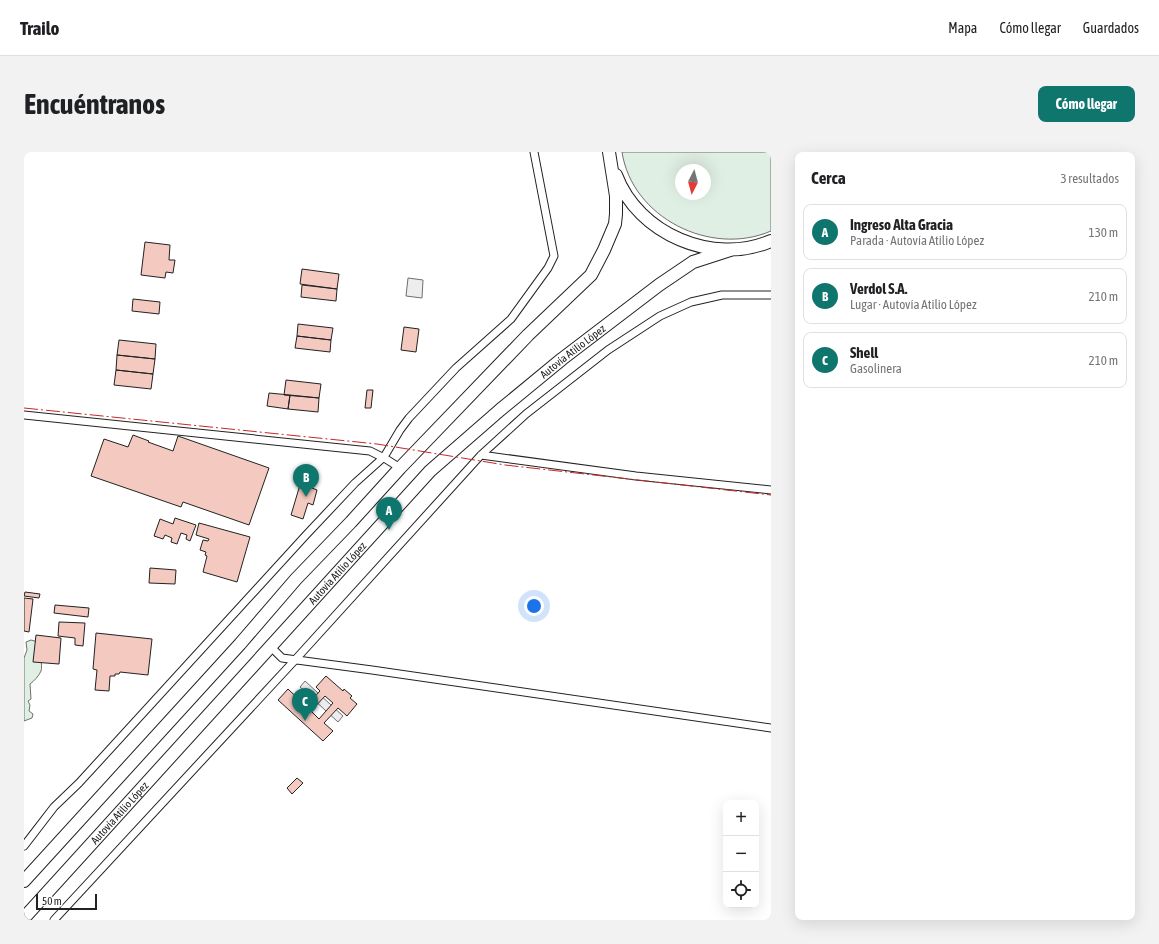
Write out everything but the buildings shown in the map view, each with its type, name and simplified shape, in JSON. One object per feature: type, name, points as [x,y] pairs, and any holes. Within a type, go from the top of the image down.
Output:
[{"type":"main road","name":"Autovía Atilio López","points":[[610,156],[618,179],[628,197],[640,212],[655,226],[672,236],[691,244],[730,250]]},
{"type":"main road","name":"Autovía Atilio López","points":[[24,881],[240,644],[296,579],[528,335],[591,275],[604,250],[614,224],[616,214],[616,196],[610,156]]},
{"type":"main road","name":"Autovía Atilio López","points":[[24,918],[430,470],[562,359],[693,262],[730,250],[748,248],[771,241]]},
{"type":"street","points":[[24,846],[54,808],[79,783],[300,540],[355,483],[384,457],[409,418],[456,368],[511,319],[548,268],[554,256],[534,152]]},
{"type":"street","points":[[54,920],[295,660],[481,455],[526,414],[608,350],[660,316],[692,302],[722,294],[771,295]]},
{"type":"street","points":[[24,415],[370,451],[384,457],[400,468]]},
{"type":"street","points":[[481,455],[636,476],[771,490]]},
{"type":"street","points":[[270,646],[282,658],[771,728]]},
{"type":"green space","points":[[622,152],[771,152],[771,231],[748,238],[724,239],[700,235],[678,226],[658,213],[641,196],[629,175]]},
{"type":"green space","points":[[31,640],[38,642],[41,657],[41,669],[38,677],[30,684],[31,699],[28,701],[30,705],[29,711],[33,714],[32,718],[24,721],[24,658],[27,650],[26,642]]},
{"type":"shaded area","points":[[408,278],[423,280],[422,298],[406,296]]},
{"type":"shaded area","points":[[305,681],[343,716],[338,722],[300,687]]},
{"type":"power","points":[[24,408],[377,444],[505,465],[771,495]]},
{"type":"place","name":"Verdol S.A.","points":[[306,497]]},
{"type":"place","name":"Ingreso Alta Gracia","points":[[389,530]]},
{"type":"place","name":"Shell","points":[[305,721]]}]
